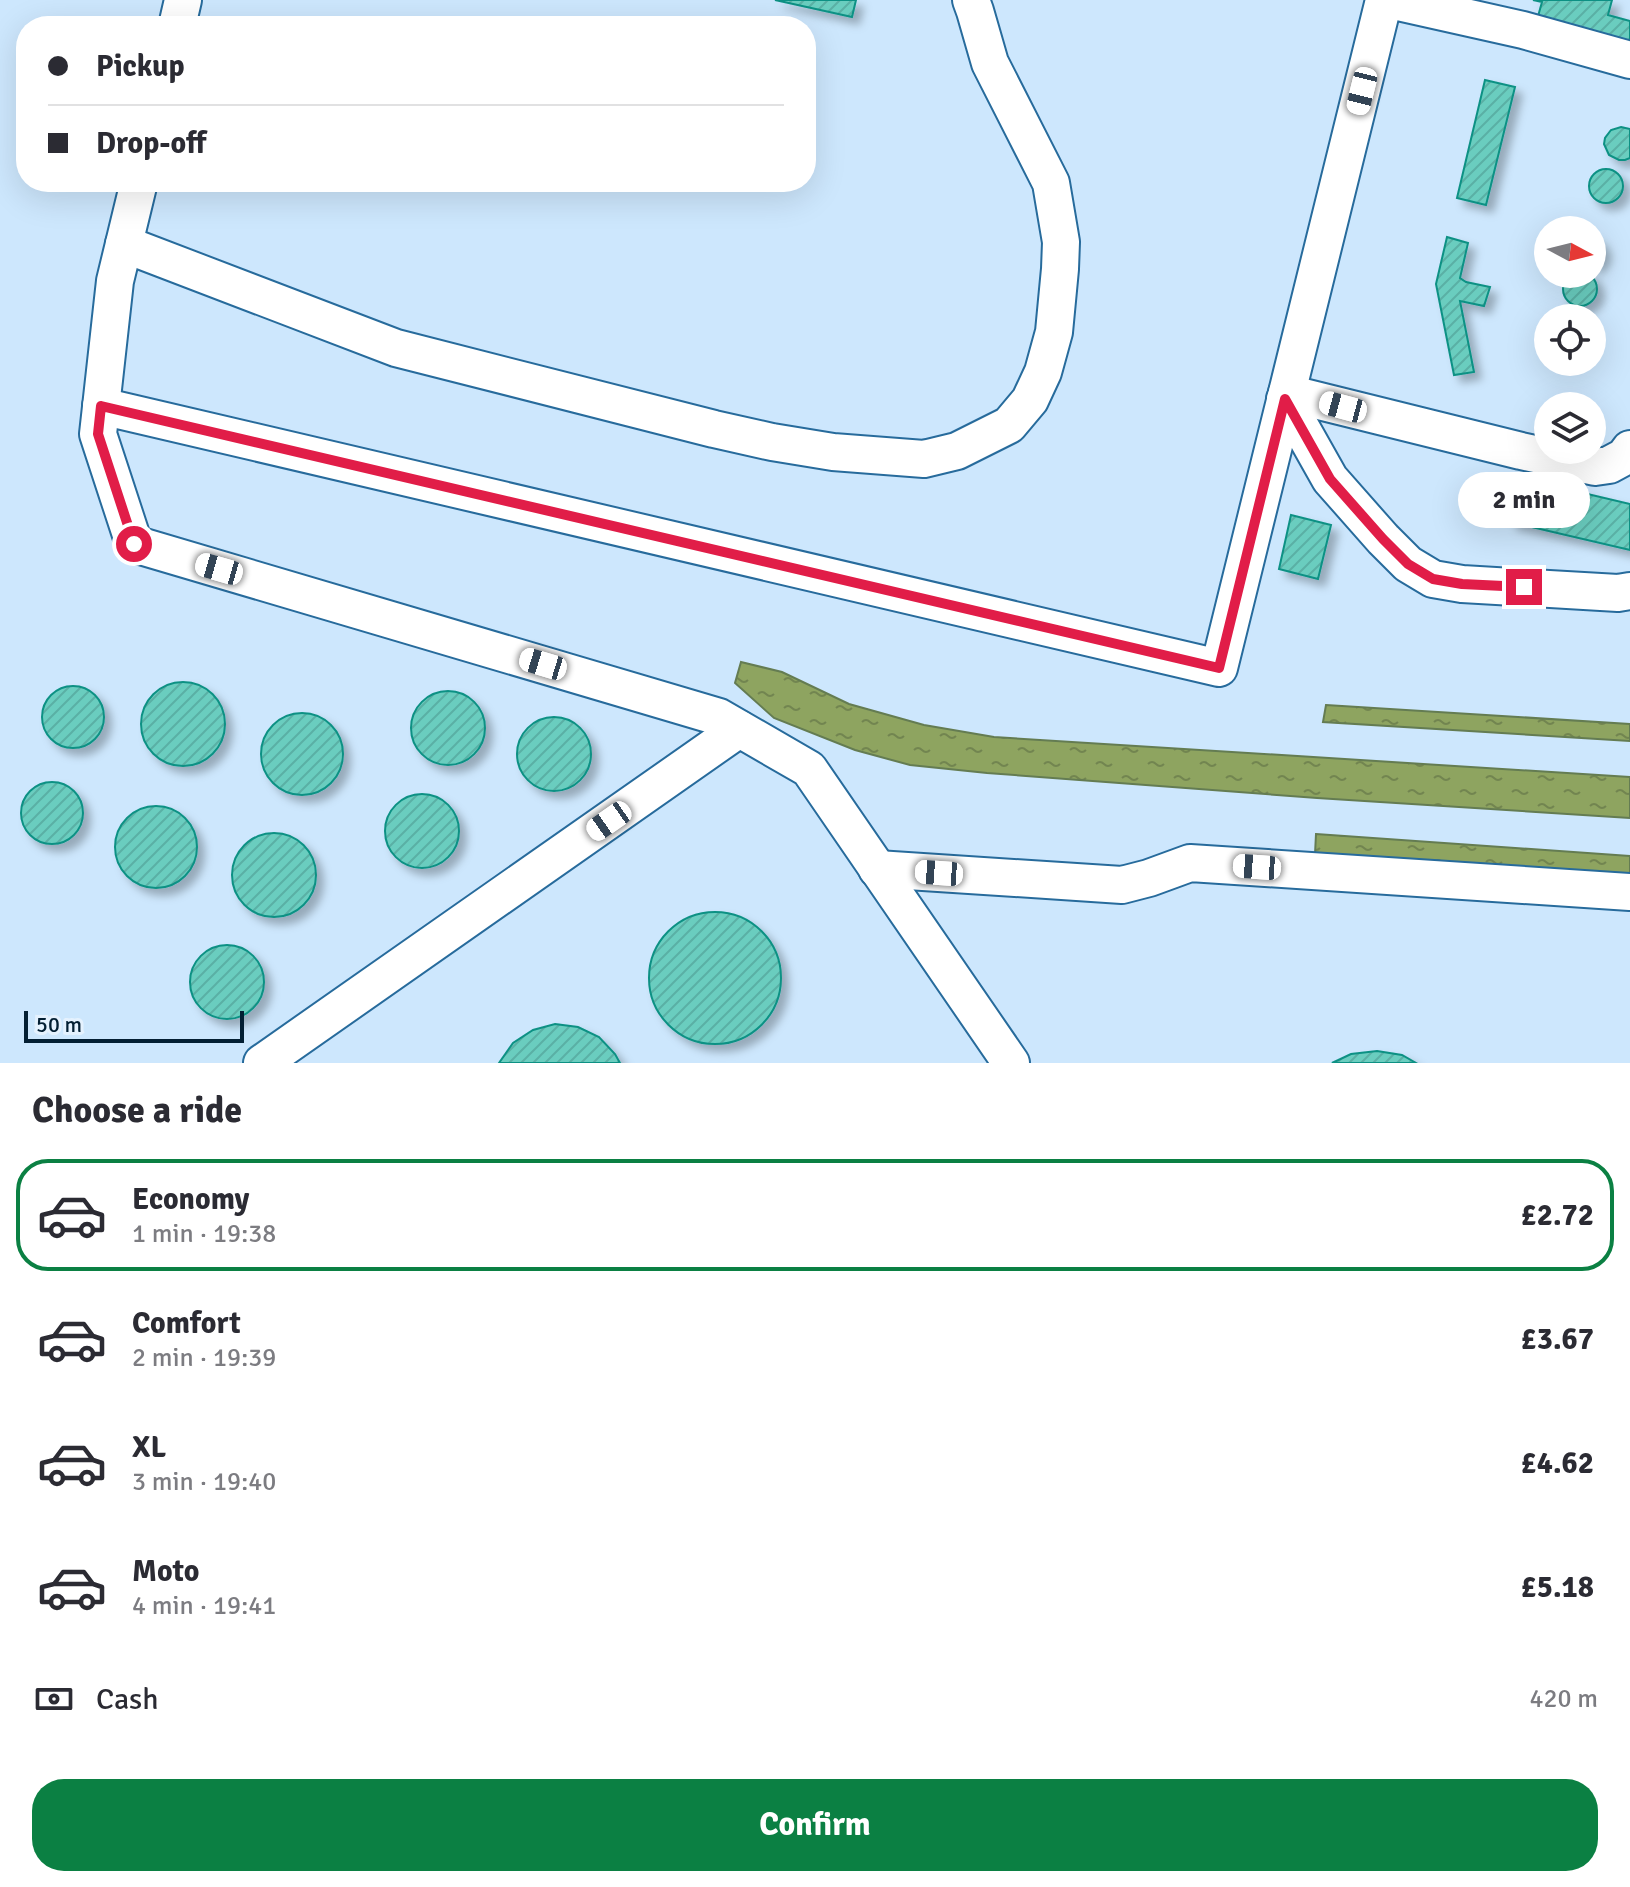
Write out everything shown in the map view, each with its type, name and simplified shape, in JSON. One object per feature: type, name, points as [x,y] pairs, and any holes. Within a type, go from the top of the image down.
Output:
[{"type":"lane","points":[[124,244],[396,348],[714,429],[833,452],[924,459],[957,451],[1009,425],[1030,400],[1043,372],[1054,332],[1061,242],[1051,183],[990,63],[971,0]]},
{"type":"lane","points":[[101,406],[1219,668],[1387,0],[1523,30],[1630,60]]},
{"type":"lane","points":[[137,192],[115,281],[98,434],[134,544],[719,717],[809,769],[1011,1063]]},
{"type":"lane","points":[[1286,396],[1595,467],[1609,465],[1624,457],[1630,449]]},
{"type":"lane","points":[[1286,396],[1330,479],[1408,564],[1433,579],[1462,584],[1618,593],[1630,591]]},
{"type":"lane","points":[[262,1063],[739,729]]},
{"type":"lane","points":[[877,869],[1122,885],[1190,863],[1630,892]]},
{"type":"water","points":[[741,662],[782,672],[849,704],[924,725],[994,737],[1630,777],[1630,818],[1317,798],[910,765],[855,750],[774,718],[735,683]]},
{"type":"water","points":[[1326,705],[1630,724],[1630,741],[1323,722]]},
{"type":"water","points":[[1316,834],[1630,856],[1630,876],[1315,854]]},
{"type":"building","points":[[775,0],[856,0],[852,17]]},
{"type":"building","points":[[1533,0],[1612,0],[1608,15],[1630,21],[1630,44],[1535,27],[1542,2]]},
{"type":"building","points":[[1485,80],[1515,87],[1486,205],[1457,198]]},
{"type":"building","points":[[1621,127],[1630,129],[1630,158],[1625,160],[1609,155],[1604,144],[1611,130]]},
{"type":"building","points":[[1606,169],[1618,174],[1623,186],[1618,198],[1606,203],[1594,198],[1589,186],[1594,174]]},
{"type":"building","points":[[1447,237],[1468,243],[1460,278],[1490,287],[1484,306],[1460,301],[1474,372],[1454,375],[1436,284]]},
{"type":"building","points":[[1563,288],[1597,288],[1592,301],[1586,304],[1568,301],[1563,289]]},
{"type":"building","points":[[1520,478],[1630,504],[1630,550],[1510,522]]},
{"type":"building","points":[[1291,515],[1331,525],[1318,579],[1279,569]]},
{"type":"building","points":[[183,682],[206,689],[218,701],[225,724],[218,747],[206,759],[183,766],[160,759],[148,747],[141,724],[148,701],[160,689]]},
{"type":"building","points":[[73,686],[95,695],[104,717],[95,739],[73,748],[51,739],[42,717],[51,695]]},
{"type":"building","points":[[448,691],[469,697],[479,707],[485,728],[479,749],[469,759],[448,765],[427,759],[417,749],[411,728],[417,707],[427,697]]},
{"type":"building","points":[[294,713],[310,713],[325,720],[336,731],[343,754],[340,770],[331,783],[310,795],[294,795],[279,788],[268,777],[261,762],[261,746],[268,731],[279,720]]},
{"type":"building","points":[[554,717],[575,723],[585,733],[591,754],[585,775],[575,785],[554,791],[533,785],[523,775],[517,754],[523,733],[533,723]]},
{"type":"building","points":[[52,782],[74,791],[83,813],[74,835],[52,844],[30,835],[21,813],[30,791]]},
{"type":"building","points":[[422,794],[443,800],[453,810],[459,831],[453,852],[443,862],[422,868],[401,862],[391,852],[385,831],[391,810],[401,800]]},
{"type":"building","points":[[148,806],[164,806],[179,813],[190,824],[197,847],[194,863],[185,876],[164,888],[148,888],[133,881],[122,870],[115,855],[115,839],[122,824],[133,813]]},
{"type":"building","points":[[274,833],[297,840],[309,852],[316,875],[309,898],[297,910],[274,917],[251,910],[239,898],[232,875],[239,852],[251,840]]},
{"type":"building","points":[[715,912],[740,917],[762,931],[776,953],[781,978],[776,1003],[762,1025],[740,1039],[715,1044],[690,1039],[668,1025],[654,1003],[649,978],[654,953],[668,931],[690,917]]},
{"type":"building","points":[[220,945],[234,945],[248,951],[258,961],[264,982],[262,996],[248,1013],[234,1019],[220,1019],[206,1013],[196,1003],[190,989],[190,975],[196,961],[206,951]]},
{"type":"building","points":[[555,1024],[578,1027],[599,1037],[620,1063],[499,1063],[513,1043],[533,1030]]},
{"type":"building","points":[[1377,1051],[1402,1055],[1416,1063],[1332,1063],[1351,1054]]},
{"type":"route","points":[[134,544],[98,434],[101,406],[1219,668],[1285,399],[1330,479],[1408,564],[1433,579],[1462,584],[1524,587]]}]
